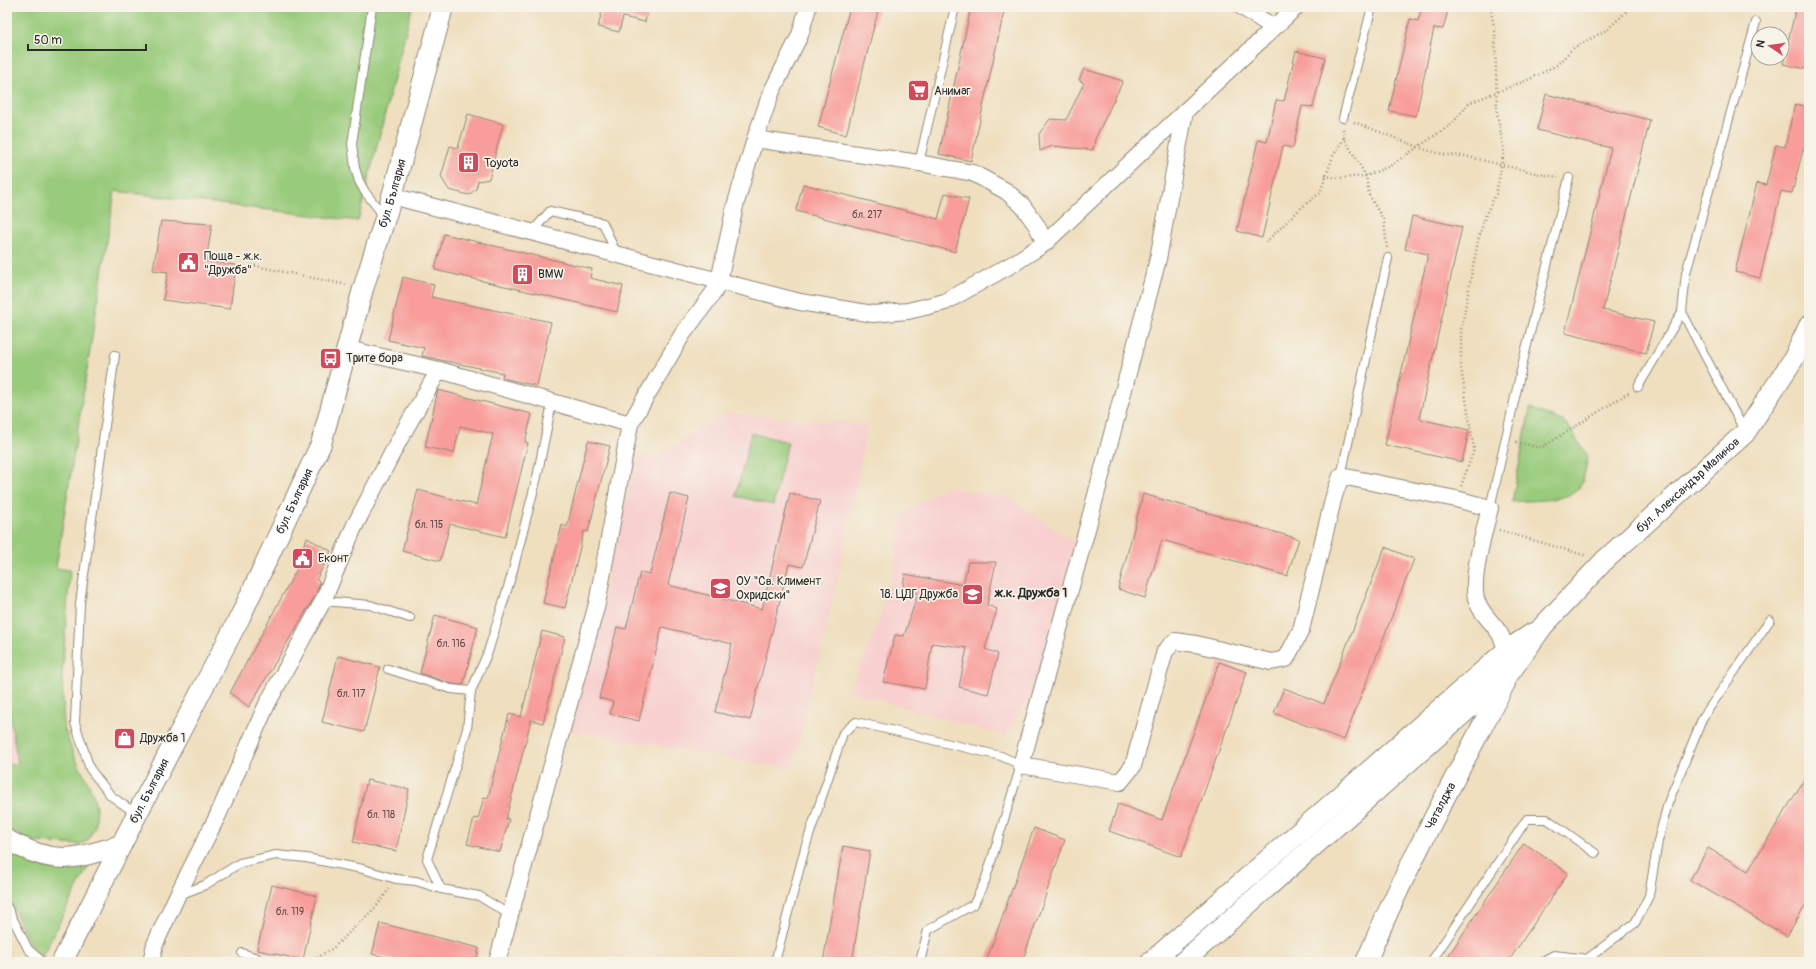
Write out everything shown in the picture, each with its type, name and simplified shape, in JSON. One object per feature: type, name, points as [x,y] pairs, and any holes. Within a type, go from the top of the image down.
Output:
[{"type":"street","name":"бул. България","points":[[62,962],[137,814],[242,615],[321,444],[348,349],[363,289],[392,196],[443,7]]},
{"type":"street","points":[[497,962],[597,604],[630,424],[682,335],[714,292],[720,281],[735,206],[755,139],[771,93],[800,35],[808,7]]},
{"type":"street","points":[[1242,7],[1273,27]]},
{"type":"street","points":[[392,196],[800,302],[873,314],[908,311],[945,302],[1016,262],[1045,243],[1296,7]]},
{"type":"street","points":[[1185,111],[1158,260],[1086,533],[1021,764],[1120,782],[1133,766],[1165,651],[1175,641],[1196,644],[1271,662],[1286,659],[1301,630],[1334,496],[1341,476],[1456,499],[1490,508],[1485,526],[1474,588],[1478,604],[1503,638],[1511,671]]},
{"type":"street","points":[[755,139],[919,163],[974,173],[1006,191],[1022,205],[1037,226],[1045,243]]},
{"type":"street","name":"бул. Александър Малинов","points":[[1543,626],[1604,561],[1745,433],[1794,358],[1809,326]]},
{"type":"street","points":[[348,349],[439,370],[630,424]]},
{"type":"street","points":[[151,962],[155,944],[177,896],[218,815],[267,704],[323,601],[354,527],[399,440],[439,370]]},
{"type":"street","points":[[1152,962],[1506,651],[1543,626]]},
{"type":"street","points":[[1184,962],[1511,671],[1543,626]]},
{"type":"street","name":"Чаталджа","points":[[1366,962],[1395,895],[1435,815],[1511,671]]},
{"type":"street","points":[[7,840],[39,854],[54,858],[69,859],[121,845]]},
{"type":"lane","points":[[372,7],[352,144],[355,168],[359,181],[385,218]]},
{"type":"lane","points":[[919,163],[954,7]]},
{"type":"lane","points":[[1343,118],[1372,7]]},
{"type":"lane","points":[[1638,387],[1682,312],[1686,273],[1756,22]]},
{"type":"lane","points":[[1490,508],[1525,353],[1569,178]]},
{"type":"lane","points":[[532,232],[550,211],[603,223],[616,254]]},
{"type":"lane","points":[[1341,476],[1388,258]]},
{"type":"lane","points":[[1682,312],[1745,433]]},
{"type":"lane","points":[[115,354],[80,603],[75,723],[90,769],[111,796],[137,814]]},
{"type":"lane","points":[[441,889],[427,859],[467,729],[471,691],[488,652],[512,574],[537,477],[552,403]]},
{"type":"lane","points":[[323,601],[370,605],[410,618]]},
{"type":"lane","points":[[1541,962],[1554,955],[1590,960],[1634,923],[1649,896],[1658,841],[1668,803],[1703,717],[1770,620]]},
{"type":"lane","points":[[388,669],[451,689],[471,691]]},
{"type":"lane","points":[[775,962],[805,848],[843,733],[856,722],[1001,756],[1021,764],[985,881],[974,904],[928,930],[920,962]]},
{"type":"lane","points":[[1431,962],[1527,819],[1547,819],[1595,852]]},
{"type":"lane","points":[[177,896],[205,885],[240,863],[276,854],[363,869],[396,879],[416,881],[441,889],[479,896],[510,915]]},
{"type":"lane","points":[[7,907],[28,949],[43,962]]},
{"type":"lane","points":[[242,953],[257,958],[260,962]]},
{"type":"lane","points":[[7,957],[9,962]]},
{"type":"path","points":[[1456,499],[1474,450],[1461,368],[1461,330],[1478,241],[1486,214],[1496,194],[1504,152],[1497,112],[1495,31],[1490,7]]},
{"type":"path","points":[[1325,176],[1338,178],[1366,176],[1390,166],[1452,124],[1469,102],[1530,80],[1557,65],[1572,49],[1608,28],[1631,7]]},
{"type":"path","points":[[1388,258],[1384,221],[1370,195],[1366,176],[1344,138],[1343,118],[1420,147],[1446,155],[1465,156],[1539,174],[1569,178]]},
{"type":"path","points":[[1266,242],[1320,193],[1333,156],[1344,138]]},
{"type":"path","points":[[251,265],[363,289]]},
{"type":"path","points":[[1506,439],[1541,448],[1638,387]]},
{"type":"path","points":[[1485,526],[1604,561]]},
{"type":"path","points":[[310,962],[333,948],[376,907],[396,879]]},
{"type":"shaded area","name":"ОУ \"Св. Климент Охридски\"","points":[[726,413],[868,425],[837,582],[792,769],[569,730],[604,594],[635,456],[659,454]]},
{"type":"shaded area","name":"18. ЦДГ Дружба","points":[[944,487],[1009,497],[1075,543],[1034,691],[1005,736],[849,692],[877,627],[895,562],[900,516]]},
{"type":"shaded area","points":[[7,701],[18,763],[7,765]]},
{"type":"green space","points":[[7,7],[412,7],[358,221],[115,191],[56,568],[70,570],[62,675],[64,728],[73,753],[92,791],[96,807],[95,826],[88,840],[80,845],[36,842],[7,829],[7,765],[18,763],[7,701]]},
{"type":"green space","points":[[1530,408],[1565,422],[1588,456],[1586,469],[1578,489],[1573,493],[1548,500],[1512,502]]},
{"type":"green space","points":[[751,433],[788,442],[773,505],[736,496]]},
{"type":"green space","points":[[7,850],[44,867],[62,868],[89,865],[42,956],[33,951],[7,895]]},
{"type":"building","points":[[603,7],[649,7],[645,22],[623,17],[619,32],[598,27]]},
{"type":"building","points":[[850,7],[879,7],[846,135],[818,127]]},
{"type":"building","points":[[971,7],[1005,7],[971,161],[939,154]]},
{"type":"building","points":[[1422,7],[1449,7],[1443,29],[1434,28],[1416,116],[1389,111],[1410,19],[1418,21]]},
{"type":"building","points":[[1796,7],[1809,7],[1809,55],[1806,69],[1790,66],[1790,33]]},
{"type":"building","points":[[1296,51],[1325,58],[1313,107],[1302,106],[1293,148],[1283,146],[1262,238],[1237,231],[1258,140],[1267,142],[1276,100],[1284,101]]},
{"type":"building","points":[[1084,69],[1123,81],[1095,139],[1093,150],[1052,146],[1040,151],[1039,134],[1050,119],[1066,120],[1084,83],[1079,80]]},
{"type":"building","points":[[1546,94],[1650,120],[1603,310],[1654,322],[1646,353],[1565,333],[1611,148],[1537,130]]},
{"type":"building","points":[[1795,104],[1809,107],[1809,152],[1803,150],[1792,193],[1781,191],[1760,278],[1735,272],[1757,183],[1766,185],[1776,145],[1785,147]]},
{"type":"building","name":"Toyota","points":[[468,114],[503,124],[489,179],[478,181],[476,189],[469,195],[449,190],[441,177],[450,146],[458,148]]},
{"type":"building","points":[[803,184],[938,219],[945,193],[969,199],[955,252],[796,211]]},
{"type":"building","points":[[1412,216],[1462,227],[1419,419],[1469,430],[1462,462],[1385,445],[1428,254],[1405,249]]},
{"type":"building","name":"Поща - ж.к. \"Дружба\"","points":[[161,221],[212,224],[206,261],[236,265],[230,309],[163,300],[168,272],[153,270]]},
{"type":"building","name":"BMW","points":[[444,234],[592,269],[590,278],[623,286],[617,312],[435,270]]},
{"type":"building","points":[[403,277],[434,285],[431,297],[551,322],[537,386],[502,378],[503,373],[422,356],[424,348],[388,340]]},
{"type":"building","points":[[438,390],[532,414],[525,442],[528,443],[505,537],[450,524],[440,561],[402,551],[418,490],[476,505],[493,434],[460,426],[454,453],[425,447]]},
{"type":"building","points":[[588,441],[610,446],[588,532],[584,531],[565,608],[543,603],[562,525],[567,527]]},
{"type":"building","points":[[670,493],[689,498],[668,585],[762,609],[790,493],[820,501],[803,567],[789,564],[750,720],[715,712],[732,644],[662,627],[639,721],[610,714],[613,702],[599,698],[617,627],[626,629],[640,572],[650,574]]},
{"type":"building","points":[[1143,494],[1299,539],[1287,576],[1162,540],[1145,598],[1118,589]]},
{"type":"building","points":[[307,538],[331,551],[316,580],[320,582],[316,594],[249,707],[230,693],[299,565],[294,563]]},
{"type":"building","points":[[1385,547],[1414,559],[1344,740],[1274,713],[1284,688],[1324,704]]},
{"type":"building","points":[[968,562],[996,562],[987,605],[997,609],[985,649],[998,654],[988,694],[959,687],[967,648],[932,643],[925,689],[883,682],[895,635],[904,636],[918,593],[902,592],[905,574],[963,585]]},
{"type":"building","points":[[435,615],[478,627],[463,685],[452,684],[420,673]]},
{"type":"building","points":[[542,631],[565,637],[543,723],[531,720],[506,819],[509,819],[500,852],[467,844],[474,818],[478,819],[484,797],[488,798],[509,714],[521,717]]},
{"type":"building","points":[[338,656],[380,667],[364,732],[322,722]]},
{"type":"building","points":[[1219,662],[1247,672],[1181,857],[1109,831],[1118,804],[1162,820]]},
{"type":"building","points":[[1809,772],[1809,899],[1787,936],[1690,880],[1708,848],[1748,871]]},
{"type":"building","points":[[367,780],[409,789],[396,851],[353,842]]},
{"type":"building","points":[[1034,828],[1065,840],[1022,962],[986,962]]},
{"type":"building","points":[[1524,843],[1568,873],[1508,962],[1444,962]]},
{"type":"building","points":[[843,846],[870,851],[852,962],[823,962]]},
{"type":"building","points":[[272,885],[317,896],[303,960],[257,950]]},
{"type":"building","points":[[380,923],[479,948],[476,962],[403,962],[372,954]]},
{"type":"place","name":"Анимаг","points":[[918,91]]},
{"type":"place","name":"Toyota","points":[[469,163]]},
{"type":"place","name":"Поща - ж.к. \"Дружба\"","points":[[188,263]]},
{"type":"place","name":"BMW","points":[[522,274]]},
{"type":"place","name":"Трите бора","points":[[330,358]]},
{"type":"place","name":"Еконт","points":[[302,558]]},
{"type":"place","name":"ОУ \"Св. Климент Охридски\"","points":[[721,588]]},
{"type":"place","name":"18. ЦДГ Дружба","points":[[973,594]]},
{"type":"place","name":"Дружба 1","points":[[125,738]]},
{"type":"district","name":"ж.к. Дружба 1","points":[[1031,593]]}]
